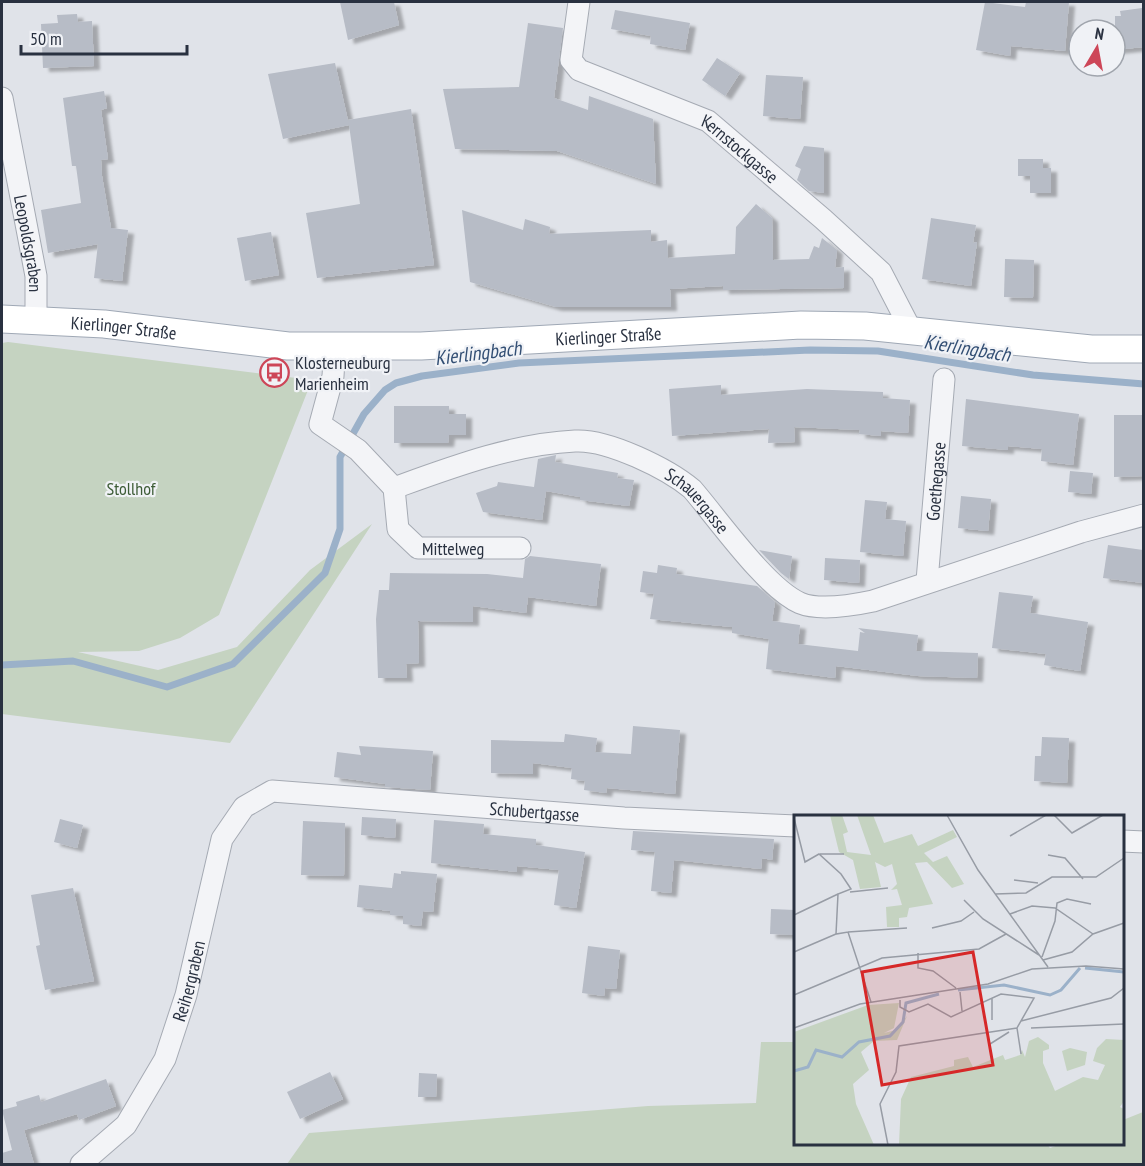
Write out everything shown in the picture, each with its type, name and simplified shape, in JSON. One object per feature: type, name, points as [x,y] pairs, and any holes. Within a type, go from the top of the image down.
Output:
[{"type":"main road","name":"Kierlinger Straße","points":[[2,319],[104,324],[288,346],[476,343],[801,325],[865,326],[1091,349],[1143,349]]},
{"type":"street","name":"Kernstockgasse","points":[[579,2],[571,60],[579,70],[708,121],[881,272],[911,330]]},
{"type":"street","name":"Leopoldsgraben","points":[[2,98],[36,276],[36,320]]},
{"type":"street","points":[[335,346],[333,376],[320,424],[358,450],[394,488]]},
{"type":"street","name":"Goethegasse","points":[[927,582],[944,379]]},
{"type":"street","name":"Schauergasse","points":[[394,488],[483,457],[576,441],[589,442],[627,454],[680,478],[773,583],[799,602],[848,606],[873,601],[1143,514]]},
{"type":"street","name":"Mittelweg","points":[[394,488],[398,529],[418,548],[520,548]]},
{"type":"street","name":"Schubertgasse","points":[[272,791],[624,818],[794,826]]},
{"type":"street","name":"Reihergraben","points":[[81,1164],[126,1125],[165,1059],[186,995],[222,838],[244,807],[272,791]]},
{"type":"street","points":[[1124,841],[1143,842]]},
{"type":"green space","name":"Stollhof","points":[[2,343],[312,380],[219,615],[180,638],[139,651],[78,652],[158,670],[237,647],[310,570],[372,524],[230,743],[2,714]]},
{"type":"green space","points":[[761,1042],[794,1042],[794,1145],[1048,1145],[1050,1148],[1058,1145],[1124,1145],[1124,1120],[1143,1112],[1143,1164],[287,1164],[309,1133],[648,1106],[756,1103]]},
{"type":"building","points":[[340,2],[394,2],[399,25],[348,40]]},
{"type":"building","points":[[985,2],[1025,7],[1026,2],[1069,2],[1065,51],[1011,46],[1010,56],[976,50]]},
{"type":"building","points":[[1142,8],[1143,47],[1127,49],[1127,18],[1115,18],[1115,16],[1121,16],[1120,11]]},
{"type":"building","points":[[615,10],[690,23],[685,50],[650,44],[651,36],[611,29]]},
{"type":"building","points":[[77,14],[78,22],[92,21],[94,66],[43,68],[41,24],[58,23],[57,15]]},
{"type":"building","points":[[528,23],[563,28],[554,98],[588,110],[589,96],[653,119],[656,184],[557,151],[455,149],[443,89],[519,87]]},
{"type":"building","points":[[717,58],[740,73],[725,96],[702,80]]},
{"type":"building","points":[[335,63],[349,125],[283,139],[268,74]]},
{"type":"building","points":[[766,75],[803,77],[800,119],[763,116]]},
{"type":"building","points":[[104,91],[107,108],[101,110],[108,159],[101,160],[102,176],[111,228],[128,230],[122,281],[94,278],[98,244],[48,253],[41,210],[81,203],[76,166],[72,166],[63,98]]},
{"type":"building","points":[[411,109],[434,265],[317,278],[306,213],[360,204],[348,120]]},
{"type":"building","points":[[804,146],[824,148],[824,193],[809,191],[797,180],[801,169],[795,166]]},
{"type":"building","points":[[1018,159],[1043,159],[1043,168],[1051,168],[1051,193],[1030,193],[1030,176],[1018,176]]},
{"type":"building","points":[[756,204],[772,218],[773,260],[809,259],[814,246],[819,248],[822,238],[837,250],[835,268],[844,267],[844,288],[723,290],[723,286],[670,289],[671,307],[556,307],[470,282],[462,210],[523,230],[525,219],[550,227],[549,234],[651,230],[651,242],[667,240],[668,258],[735,254],[736,227]]},
{"type":"building","points":[[931,218],[976,225],[973,243],[977,242],[971,286],[922,279]]},
{"type":"building","points":[[271,232],[279,275],[245,281],[237,238]]},
{"type":"building","points":[[1005,259],[1034,260],[1033,298],[1004,297]]},
{"type":"building","points":[[721,385],[721,395],[807,389],[883,392],[883,398],[910,400],[908,433],[881,431],[881,436],[859,434],[860,430],[794,427],[795,442],[768,443],[769,429],[672,436],[669,389]]},
{"type":"building","points":[[966,399],[1079,414],[1073,465],[1041,461],[1042,449],[1008,446],[1008,450],[962,446]]},
{"type":"building","points":[[394,406],[449,406],[449,414],[466,414],[466,435],[449,435],[448,443],[394,443]]},
{"type":"building","points":[[1114,415],[1143,415],[1143,476],[1114,477]]},
{"type":"building","points":[[556,455],[555,462],[618,473],[617,478],[634,480],[629,506],[580,500],[580,497],[546,491],[542,520],[483,512],[476,493],[497,486],[498,482],[534,487],[538,459]]},
{"type":"building","points":[[1070,471],[1093,473],[1091,494],[1068,492]]},
{"type":"building","points":[[961,496],[991,499],[988,531],[958,528]]},
{"type":"building","points":[[865,500],[887,502],[885,519],[906,521],[903,556],[860,552]]},
{"type":"building","points":[[1108,545],[1143,550],[1143,583],[1103,578]]},
{"type":"building","points":[[759,550],[792,556],[789,579],[781,573]]},
{"type":"building","points":[[530,556],[601,564],[596,606],[528,597],[526,613],[473,606],[473,622],[418,621],[419,663],[406,664],[407,678],[378,678],[376,619],[379,590],[389,590],[390,573],[487,574],[523,578],[525,559]]},
{"type":"building","points":[[825,558],[860,560],[859,583],[824,580]]},
{"type":"building","points":[[658,565],[677,568],[676,574],[757,586],[775,602],[772,621],[800,625],[798,644],[858,651],[860,632],[865,633],[858,628],[918,635],[916,651],[978,653],[977,678],[918,676],[836,666],[835,678],[766,669],[769,639],[732,633],[732,627],[650,619],[654,594],[640,592],[643,571],[657,573]]},
{"type":"building","points":[[999,592],[1033,596],[1030,613],[1088,622],[1080,671],[1044,665],[1046,654],[992,648]]},
{"type":"building","points":[[633,726],[680,730],[675,794],[607,788],[606,793],[584,790],[585,781],[571,779],[572,768],[533,763],[533,774],[491,773],[491,740],[564,742],[565,734],[597,738],[595,752],[631,754]]},
{"type":"building","points":[[1042,737],[1069,738],[1067,783],[1034,781],[1035,756],[1041,756]]},
{"type":"building","points":[[359,746],[433,751],[430,790],[385,787],[385,784],[334,777],[337,752],[361,755]]},
{"type":"building","points":[[362,817],[396,819],[395,838],[361,835]]},
{"type":"building","points":[[60,819],[83,825],[77,848],[54,842]]},
{"type":"building","points":[[434,820],[484,824],[483,834],[536,839],[536,845],[585,852],[576,908],[554,905],[559,870],[517,866],[517,872],[431,863]]},
{"type":"building","points":[[303,821],[345,823],[344,876],[301,875]]},
{"type":"building","points":[[633,831],[774,839],[772,860],[762,858],[761,869],[674,860],[671,893],[651,891],[655,852],[631,850]]},
{"type":"building","points":[[401,871],[437,874],[433,912],[423,911],[421,926],[403,924],[403,916],[390,915],[390,911],[357,907],[359,885],[392,888],[394,873],[401,874]]},
{"type":"building","points":[[73,888],[94,981],[45,990],[36,946],[40,945],[31,895]]},
{"type":"building","points":[[771,909],[794,910],[794,935],[770,934]]},
{"type":"building","points":[[588,946],[620,950],[616,989],[605,988],[604,996],[582,993]]},
{"type":"building","points":[[330,1072],[343,1099],[300,1119],[287,1092]]},
{"type":"building","points":[[419,1073],[437,1074],[436,1097],[418,1097]]},
{"type":"building","points":[[106,1079],[116,1106],[79,1120],[77,1114],[24,1130],[34,1164],[2,1164],[2,1153],[12,1150],[2,1110],[17,1106],[16,1102],[39,1095],[41,1102]]},
{"type":"waterway","name":"Kierlingbach","points":[[2,665],[73,661],[167,687],[233,664],[325,573],[340,529],[340,457],[364,414],[385,390],[396,383],[422,376],[519,363],[810,350],[878,351],[1033,375],[1144,384]]},
{"type":"place","name":"Klosterneuburg Marienheim","points":[[274,372]]}]
